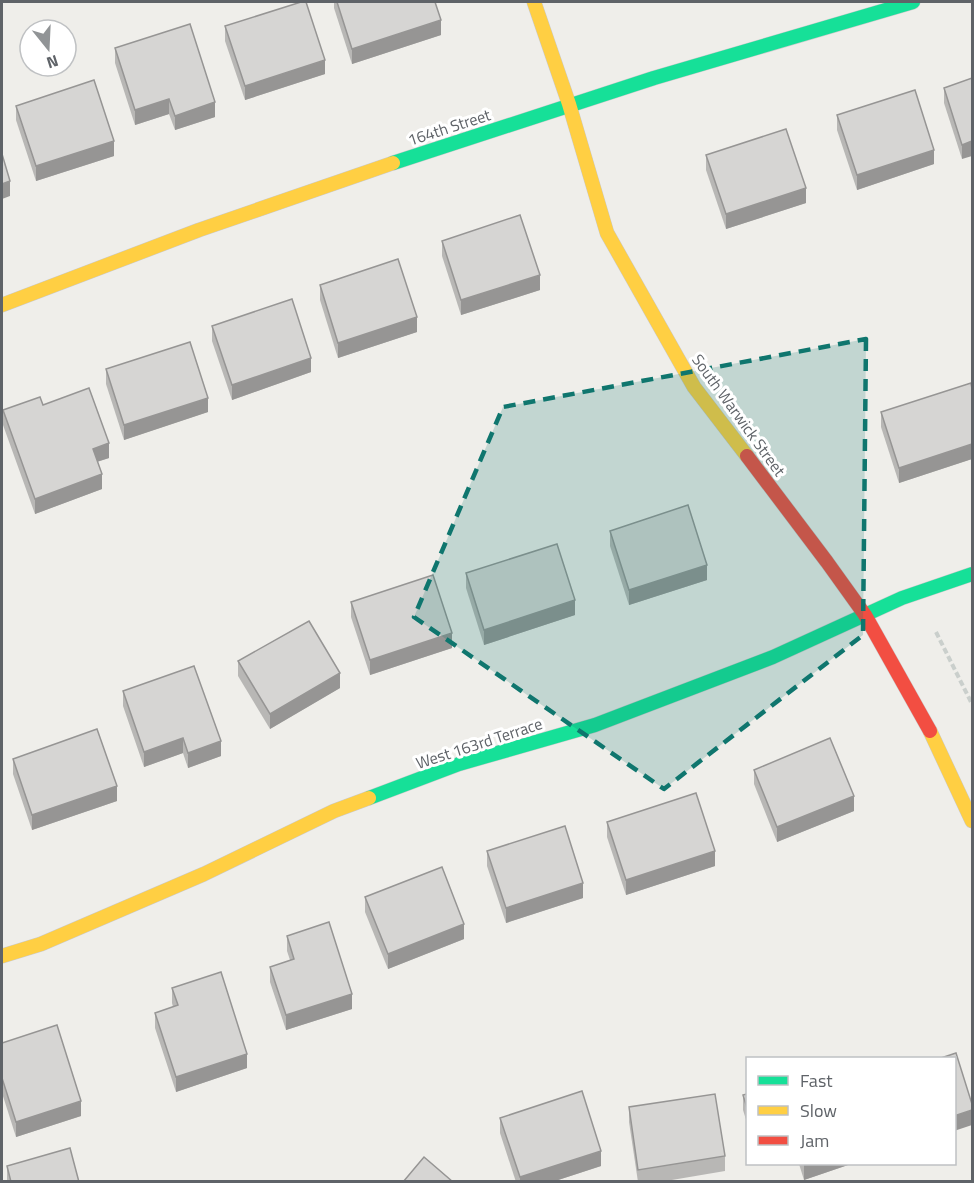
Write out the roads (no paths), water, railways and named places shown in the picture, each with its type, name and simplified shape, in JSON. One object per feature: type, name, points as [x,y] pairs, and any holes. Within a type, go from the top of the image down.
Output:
[{"type":"street","name":"South Warwick Street","points":[[534,2],[569,104],[607,234],[694,387],[820,552],[865,615],[925,720],[972,821]]},
{"type":"street","name":"164th Street","points":[[2,305],[225,221],[369,170],[569,104],[913,2]]},
{"type":"street","name":"West 163rd Terrace","points":[[2,956],[41,944],[204,874],[334,811],[459,764],[595,725],[773,657],[902,598],[972,574]]}]
